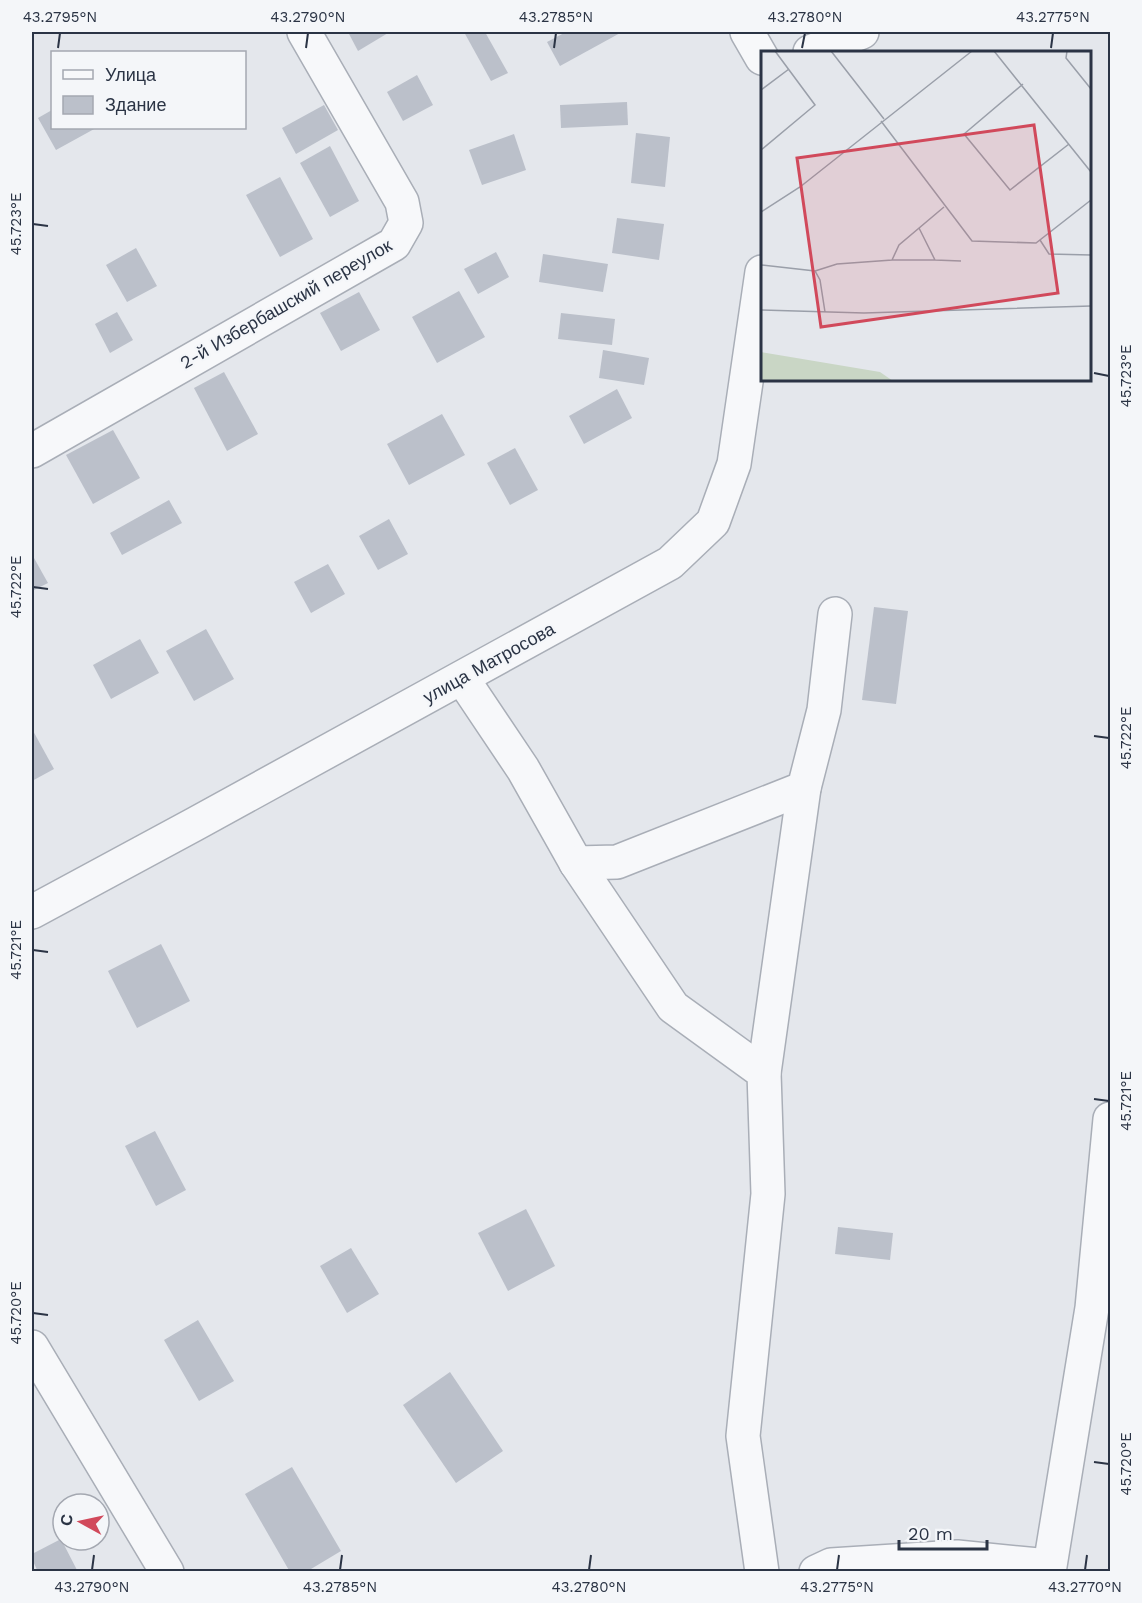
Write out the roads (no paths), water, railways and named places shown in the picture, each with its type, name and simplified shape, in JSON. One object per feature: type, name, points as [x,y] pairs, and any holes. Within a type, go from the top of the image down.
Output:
[{"type":"street","name":"2-й Избербашский переулок","points":[[32,451],[394,244],[406,224],[402,202],[304,32]]},
{"type":"street","points":[[747,32],[761,56]]},
{"type":"street","points":[[813,51],[862,32]]},
{"type":"street","name":"улица Матросова","points":[[32,912],[670,563],[713,522],[734,464],[761,279]]},
{"type":"street","points":[[762,1572],[743,1436],[768,1194],[764,1073],[804,788],[824,710],[835,615]]},
{"type":"street","points":[[462,678],[523,769],[576,863],[673,1007],[764,1073]]},
{"type":"street","points":[[576,863],[618,862],[804,788]]},
{"type":"street","points":[[816,1572],[831,1565],[957,1557],[1049,1569],[1092,1308],[1110,1119]]},
{"type":"street","points":[[32,1347],[167,1572]]}]
